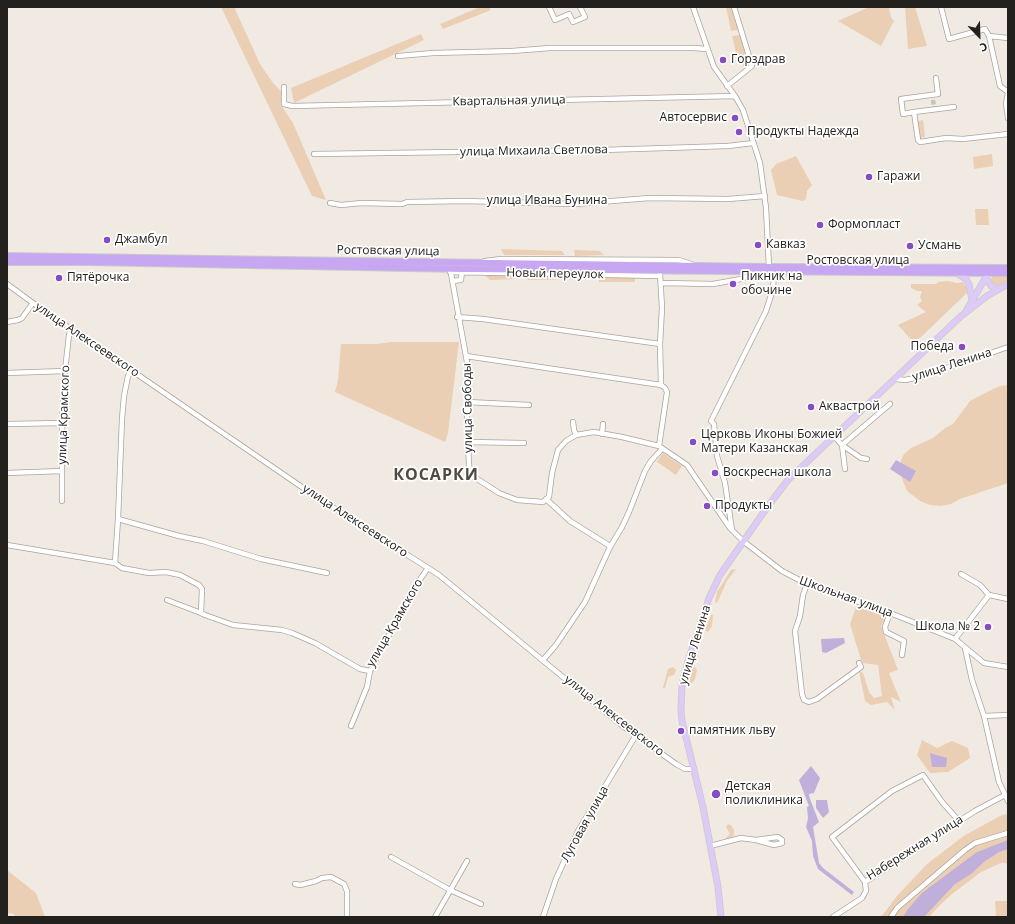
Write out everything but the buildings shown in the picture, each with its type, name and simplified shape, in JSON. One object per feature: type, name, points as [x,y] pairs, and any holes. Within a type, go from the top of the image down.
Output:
[{"type":"highway","name":"Ростовская улица","points":[[7,256],[660,273],[759,271],[956,273],[988,275],[1008,273]]},
{"type":"highway","name":"Ростовская улица","points":[[7,262],[450,268],[468,263],[768,267],[1008,268]]},
{"type":"main road","points":[[960,317],[988,275],[995,268]]},
{"type":"main road","points":[[956,273],[970,284],[972,300]]},
{"type":"main road","points":[[988,275],[991,286],[998,289]]},
{"type":"main road","points":[[960,317],[987,296],[1008,284]]},
{"type":"main road","name":"улица Ленина","points":[[721,917],[718,887],[703,807],[682,721],[680,700],[682,684],[709,598],[720,575],[788,480],[960,317]]},
{"type":"street","points":[[547,7],[555,20],[569,14],[573,22],[585,17],[580,7]]},
{"type":"street","points":[[693,7],[714,67],[743,110],[760,163],[765,196],[768,267]]},
{"type":"street","points":[[727,86],[752,66],[734,7]]},
{"type":"street","points":[[940,7],[949,39],[985,29],[989,36],[1000,86],[1008,92],[1006,103],[1008,118]]},
{"type":"street","points":[[989,36],[1008,38]]},
{"type":"street","points":[[398,56],[550,48],[707,49]]},
{"type":"street","points":[[936,78],[938,94],[933,98],[901,99],[903,114],[954,107]]},
{"type":"street","name":"Квартальная улица","points":[[284,87],[284,104],[292,106],[378,105],[511,100],[714,98],[735,96]]},
{"type":"street","points":[[914,112],[918,140],[920,142],[946,138],[963,139],[1008,134]]},
{"type":"street","name":"улица Михаила Светлова","points":[[314,154],[603,150],[728,146],[753,143]]},
{"type":"street","name":"улица Ивана Бунина","points":[[330,203],[341,205],[361,203],[402,204],[407,202],[464,201],[576,204],[649,198],[728,199],[765,196]]},
{"type":"street","name":"Новый переулок","points":[[450,268],[462,272],[660,273]]},
{"type":"street","name":"улица Свободы","points":[[450,268],[457,317],[466,356],[468,373],[468,442],[471,475],[499,493],[517,500],[543,502],[546,499]]},
{"type":"street","name":"Ростовская улица","points":[[661,283],[713,284],[741,278],[759,271]]},
{"type":"street","points":[[732,530],[731,517],[726,498],[725,483],[717,456],[716,432],[714,424],[711,420],[766,311],[773,289],[774,271]]},
{"type":"street","points":[[452,281],[462,280],[462,272]]},
{"type":"street","points":[[660,273],[662,308],[660,344],[661,385]]},
{"type":"street","name":"улица Алексеевского","points":[[7,284],[315,496],[428,568],[461,592],[600,708],[676,764],[685,769],[694,769]]},
{"type":"street","points":[[7,322],[22,318],[33,303]]},
{"type":"street","points":[[457,317],[483,319],[660,344]]},
{"type":"street","name":"улица Крамского","points":[[62,501],[62,423],[68,335],[71,329]]},
{"type":"street","name":"улица Ленина","points":[[896,379],[905,380],[915,378],[1008,347]]},
{"type":"street","points":[[466,356],[661,385],[666,388],[667,392],[660,447],[645,472],[629,512],[610,546],[585,602],[556,645],[543,660]]},
{"type":"street","points":[[7,373],[65,371]]},
{"type":"street","points":[[115,563],[122,418],[125,389],[128,376],[132,371]]},
{"type":"street","points":[[467,402],[529,405]]},
{"type":"street","points":[[842,445],[890,404]]},
{"type":"street","points":[[573,422],[576,435]]},
{"type":"street","points":[[7,424],[62,423]]},
{"type":"street","points":[[602,434],[603,424]]},
{"type":"street","points":[[610,546],[570,521],[546,499],[549,497],[552,473],[558,450],[566,441],[576,435],[594,432],[660,447],[687,465],[732,530],[743,542]]},
{"type":"street","points":[[834,436],[842,445],[861,458],[867,459]]},
{"type":"street","points":[[468,442],[524,443]]},
{"type":"street","points":[[842,445],[845,469]]},
{"type":"street","points":[[7,473],[62,471]]},
{"type":"street","points":[[118,519],[203,541],[261,559],[327,573]]},
{"type":"street","name":"Школьная улица","points":[[743,542],[782,571],[807,584],[890,613],[955,639],[984,663],[1008,667]]},
{"type":"street","points":[[7,545],[115,563],[126,570],[149,573],[174,573],[192,581],[202,589],[201,612]]},
{"type":"street","name":"улица Крамского","points":[[167,600],[233,625],[282,630],[292,633],[315,643],[360,669],[370,671],[414,588],[428,568]]},
{"type":"street","points":[[960,574],[980,585],[989,595],[1008,599]]},
{"type":"street","points":[[807,584],[795,631],[802,694],[804,700],[809,702],[817,699],[861,667],[859,663]]},
{"type":"street","points":[[955,639],[989,595]]},
{"type":"street","points":[[890,613],[885,627],[886,632],[904,641],[902,655]]},
{"type":"street","points":[[965,648],[972,680],[984,716],[999,782],[1008,802]]},
{"type":"street","points":[[351,726],[367,687],[370,671]]},
{"type":"street","points":[[984,716],[1008,715]]},
{"type":"street","name":"Луговая улица","points":[[543,917],[556,879],[578,831],[636,735]]},
{"type":"street","name":"Набережная улица","points":[[959,821],[942,802],[923,775],[892,791],[832,837],[865,882],[959,821],[1004,795]]},
{"type":"street","points":[[891,917],[897,908],[965,850],[975,843],[1008,832]]},
{"type":"street","points":[[710,846],[741,838],[774,845],[782,843],[782,840],[778,837],[756,840]]},
{"type":"street","points":[[391,857],[450,890],[481,904]]},
{"type":"street","points":[[435,917],[467,861]]},
{"type":"street","points":[[295,884],[300,885],[322,878],[331,877],[344,884],[347,891],[347,917]]},
{"type":"street","points":[[833,917],[862,898],[866,891],[865,882]]},
{"type":"shaded area","points":[[221,7],[234,7],[260,64],[273,83],[281,91],[281,105],[293,123],[326,200],[312,196]]},
{"type":"shaded area","points":[[480,7],[489,7],[491,10],[443,29],[440,24]]},
{"type":"shaded area","points":[[726,7],[731,7],[738,30],[731,31]]},
{"type":"shaded area","points":[[869,7],[889,7],[891,17],[894,21],[881,46],[838,21]]},
{"type":"shaded area","points":[[905,7],[915,7],[927,46],[908,49]]},
{"type":"shaded area","points":[[421,34],[424,40],[294,103],[291,88]]},
{"type":"shaded area","points":[[740,35],[749,63],[744,67],[736,53],[732,36]]},
{"type":"shaded area","points":[[923,120],[925,137],[920,138],[918,121]]},
{"type":"shaded area","points":[[992,154],[993,166],[974,169],[973,157]]},
{"type":"shaded area","points":[[796,156],[812,185],[807,191],[806,199],[803,201],[777,195],[771,170],[776,164]]},
{"type":"shaded area","points":[[975,209],[988,209],[989,225],[976,225]]},
{"type":"shaded area","points":[[501,249],[562,251],[565,255],[504,255]]},
{"type":"shaded area","points":[[574,250],[600,251],[604,255],[575,256]]},
{"type":"shaded area","points":[[523,274],[582,275],[585,279],[528,280]]},
{"type":"shaded area","points":[[485,275],[512,275],[515,279],[490,280]]},
{"type":"shaded area","points":[[993,276],[1008,276],[1008,281],[1001,285],[996,285],[991,282]]},
{"type":"shaded area","points":[[599,277],[635,278],[635,282],[599,282]]},
{"type":"shaded area","points":[[948,281],[957,283],[963,282],[969,291],[920,338],[913,342],[898,325],[926,312],[917,305],[922,301],[920,297],[922,291],[917,291],[911,288],[911,284],[936,284],[938,282]]},
{"type":"shaded area","points":[[392,342],[459,342],[448,433],[445,442],[335,392],[338,380],[341,344],[377,344]]},
{"type":"shaded area","points":[[1008,385],[1008,483],[960,499],[951,504],[940,506],[930,505],[920,501],[907,491],[900,473],[901,460],[904,454],[911,448],[933,438],[945,428],[953,424],[970,401],[1000,386]]},
{"type":"shaded area","points":[[663,453],[682,466],[676,475],[657,462]]},
{"type":"shaded area","points":[[896,460],[916,471],[910,482],[890,469]]},
{"type":"shaded area","points":[[736,569],[727,581],[717,603],[715,602],[717,592],[731,570]]},
{"type":"shaded area","points":[[856,607],[886,616],[881,626],[898,670],[889,673],[901,702],[891,697],[895,710],[887,702],[871,705],[865,701],[859,671],[863,673],[869,692],[874,698],[882,696],[878,665],[862,663],[850,624]]},
{"type":"shaded area","points":[[711,615],[713,615],[712,626],[708,632],[705,630]]},
{"type":"shaded area","points":[[844,638],[845,643],[826,653],[822,652],[821,639]]},
{"type":"shaded area","points":[[694,665],[697,670],[695,679],[692,683],[689,681]]},
{"type":"shaded area","points":[[673,667],[676,670],[674,675],[668,677],[665,688],[663,688],[668,669]]},
{"type":"shaded area","points":[[922,740],[937,748],[952,741],[968,748],[970,758],[948,772],[930,773],[917,755]]},
{"type":"shaded area","points":[[930,753],[947,758],[946,767],[932,767]]},
{"type":"shaded area","points":[[811,766],[820,778],[814,793],[809,794],[819,822],[813,827],[819,863],[823,868],[854,892],[852,895],[818,869],[813,856],[812,841],[806,827],[808,818],[807,807],[809,806],[799,780]]},
{"type":"shaded area","points":[[816,800],[827,800],[829,812],[823,818],[816,808]]},
{"type":"shaded area","points":[[1008,814],[1008,863],[1001,863],[981,872],[952,894],[929,917],[881,917],[897,896],[927,864],[965,835],[1002,815]]},
{"type":"shaded area","points":[[728,824],[731,825],[734,830],[734,835],[729,840],[725,839],[730,834],[726,827]]},
{"type":"shaded area","points":[[1008,840],[1008,849],[999,852],[984,862],[971,874],[955,884],[924,917],[903,917],[922,893],[977,852]]},
{"type":"shaded area","points":[[7,870],[36,893],[45,917],[16,917],[14,914],[7,913]]},
{"type":"shaded area","points":[[995,901],[1008,901],[1008,917],[994,917],[996,916]]},
{"type":"tunnel","points":[[933,100],[934,107]]},
{"type":"place","name":"Горздрав","points":[[723,60]]},
{"type":"place","name":"Автосервис","points":[[735,118]]},
{"type":"place","name":"Продукты Надежда","points":[[739,132]]},
{"type":"place","name":"Гаражи","points":[[869,177]]},
{"type":"place","name":"Формопласт","points":[[820,225]]},
{"type":"place","name":"Джамбул","points":[[107,240]]},
{"type":"place","name":"Кавказ","points":[[758,245]]},
{"type":"place","name":"Усмань","points":[[910,246]]},
{"type":"place","name":"Пятёрочка","points":[[59,278]]},
{"type":"place","name":"Пикник на обочине","points":[[733,284]]},
{"type":"place","name":"Победа","points":[[962,347]]},
{"type":"place","name":"Аквастрой","points":[[811,407]]},
{"type":"place","name":"Церковь Иконы Божией Матери Казанская","points":[[693,442]]},
{"type":"place","name":"Воскресная школа","points":[[715,473]]},
{"type":"place","name":"Продукты","points":[[707,506]]},
{"type":"place","name":"Школа № 2","points":[[988,627]]},
{"type":"place","name":"памятник льву","points":[[681,731]]},
{"type":"place","name":"Детская поликлиника","points":[[716,794]]},
{"type":"district","name":"КОСАРКИ","points":[[436,475]]}]
